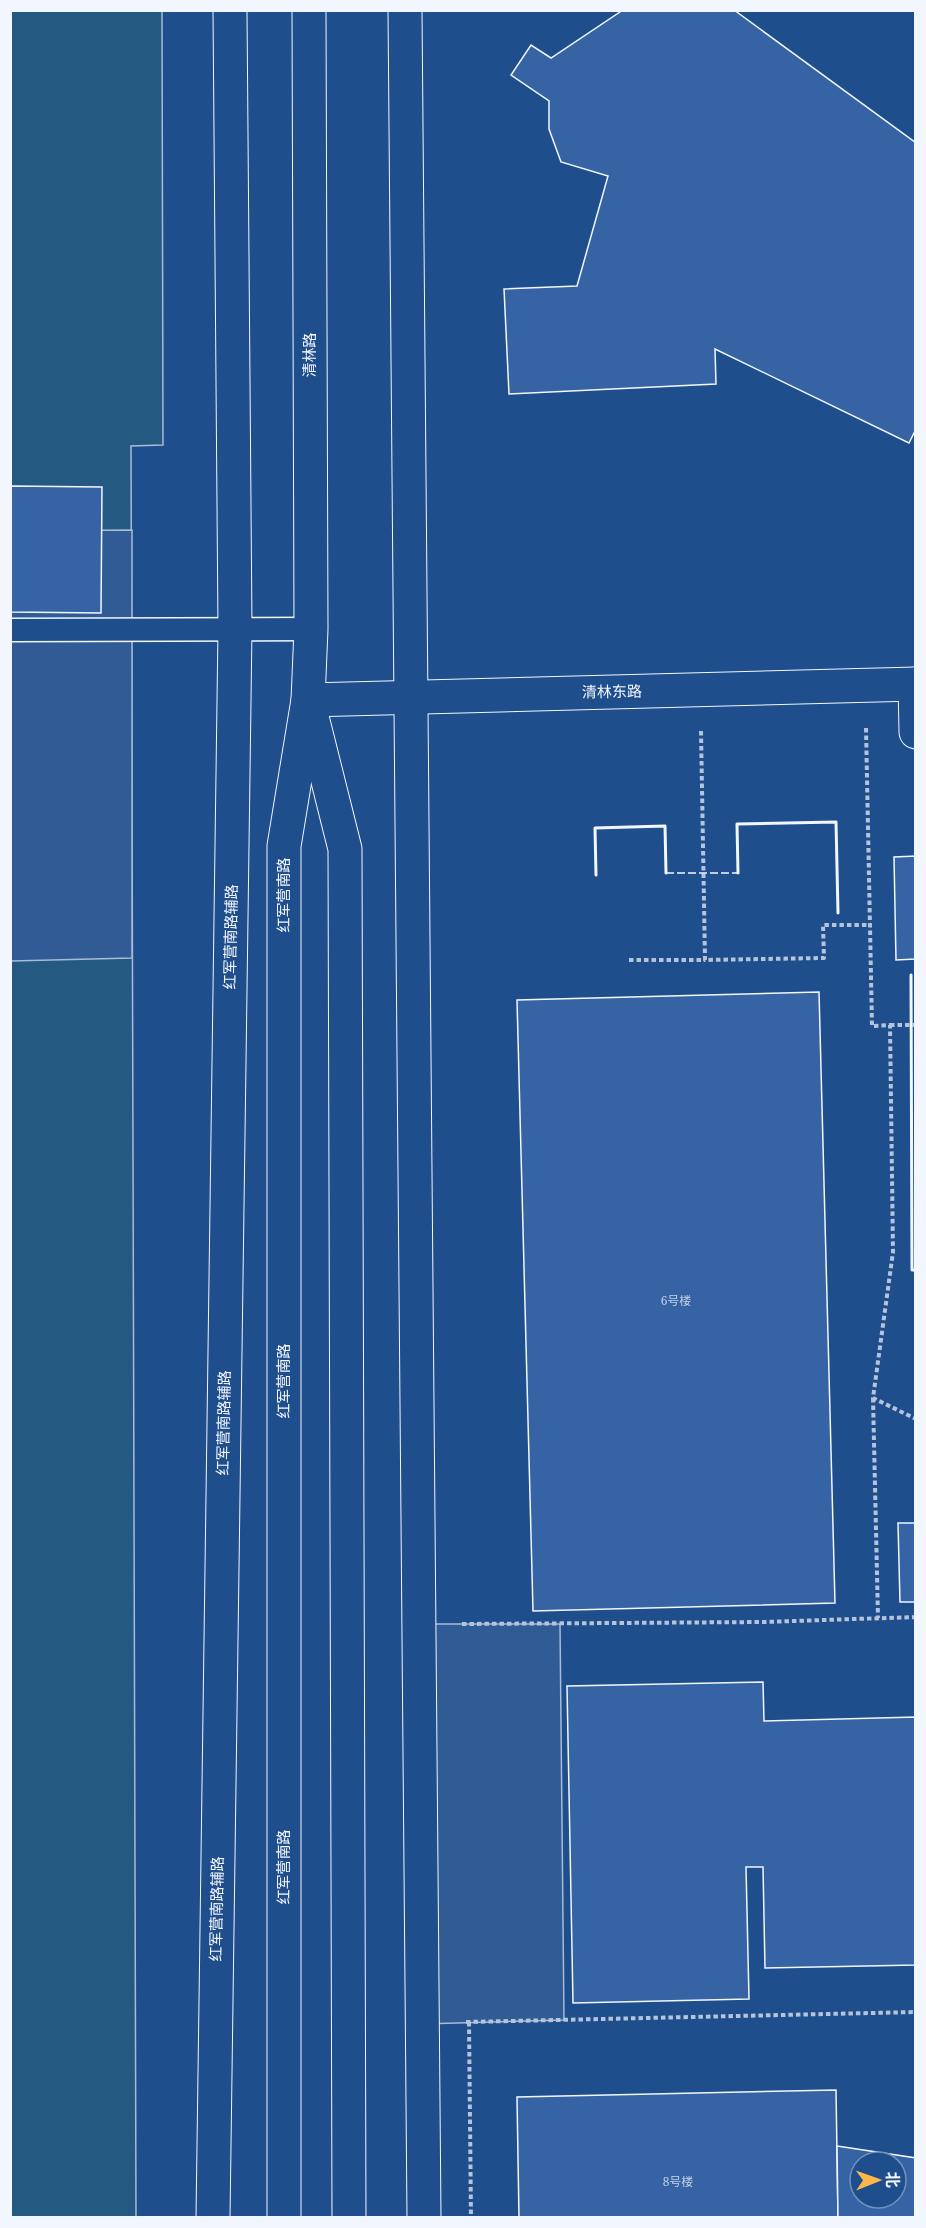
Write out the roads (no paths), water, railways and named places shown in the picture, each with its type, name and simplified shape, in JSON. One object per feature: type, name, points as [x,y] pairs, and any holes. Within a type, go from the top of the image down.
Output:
[{"type":"street","name":"红军营南路辅路","points":[[213,2217],[235,629],[230,10]]},
{"type":"street","name":"清林路","points":[[308,700],[311,629],[309,10]]},
{"type":"street","points":[[405,10],[424,2217]]},
{"type":"street","points":[[915,684],[915,732]]},
{"type":"street","name":"清林东路","points":[[308,700],[915,684]]},
{"type":"street","points":[[308,700],[345,849],[349,2212]]},
{"type":"street","name":"红军营南路","points":[[284,2217],[284,846],[308,700]]},
{"type":"lane","points":[[10,630],[311,629]]}]
